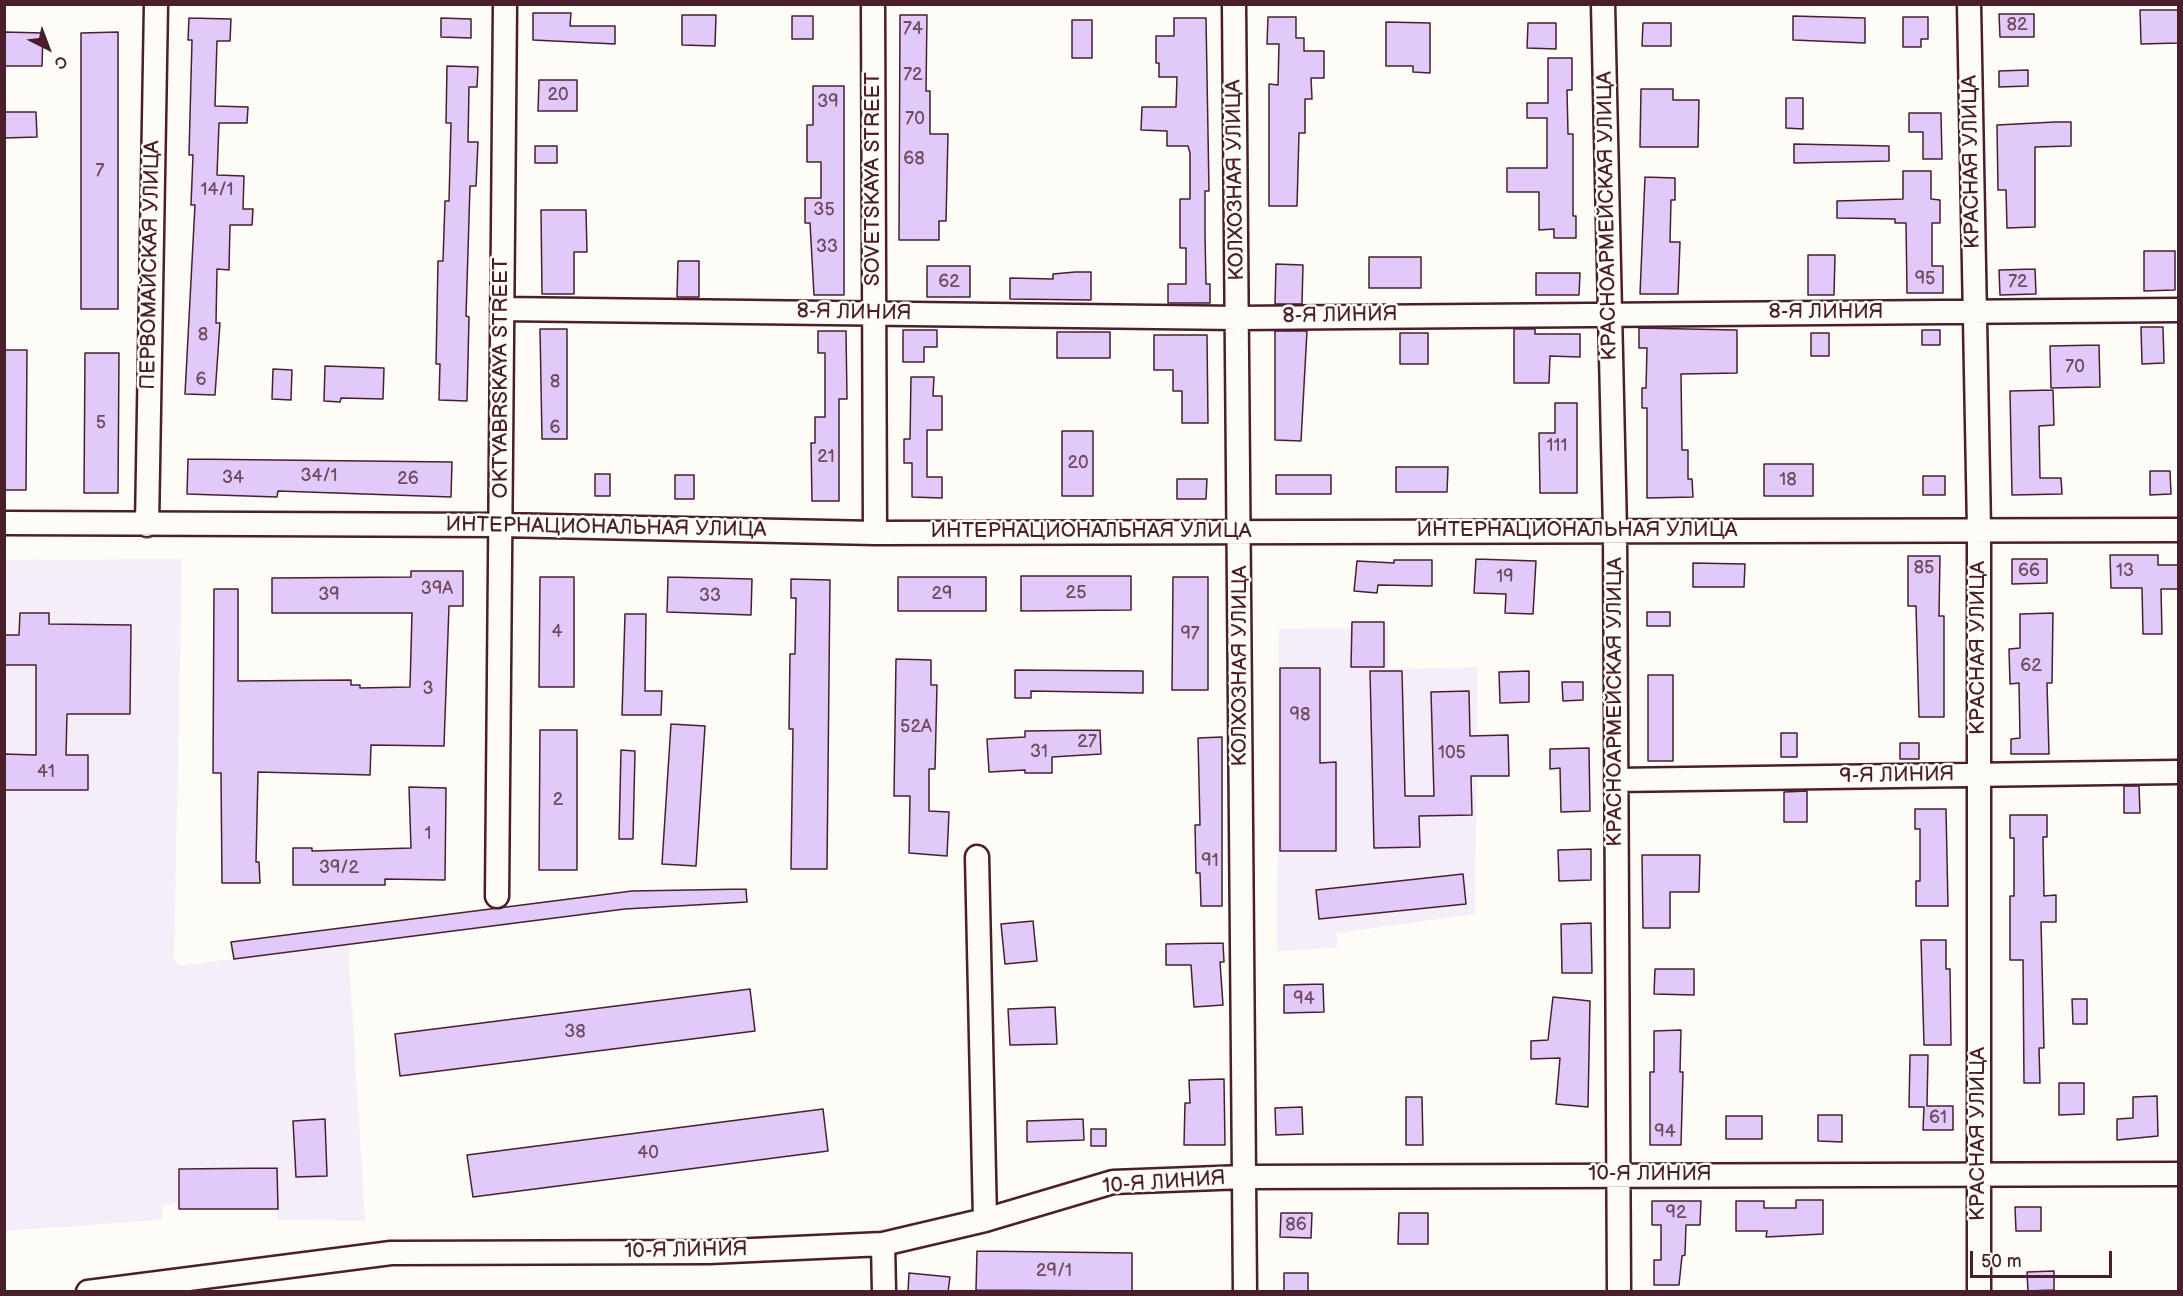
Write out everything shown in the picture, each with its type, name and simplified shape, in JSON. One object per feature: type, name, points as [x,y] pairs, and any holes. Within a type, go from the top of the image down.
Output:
[{"type":"street","name":"ПЕРВОМАЙСКАЯ УЛИЦА","points":[[147,525],[156,4]]},
{"type":"street","name":"OKTYABRSKAYA STREET","points":[[497,896],[505,4]]},
{"type":"street","name":"SOVETSKAYA STREET","points":[[873,4],[875,533]]},
{"type":"street","name":"КОЛХОЗНАЯ УЛИЦА","points":[[1234,4],[1245,1292]]},
{"type":"street","name":"КРАСНОАРМЕЙСКАЯ УЛИЦА","points":[[1603,4],[1616,531],[1619,1292]]},
{"type":"street","name":"КРАСНАЯ УЛИЦА","points":[[1969,4],[1979,529],[1979,1292]]},
{"type":"street","name":"8-Я ЛИНИЯ","points":[[502,309],[1238,318],[1610,313],[1975,313],[2178,310]]},
{"type":"street","name":"ИНТЕРНАЦИОНАЛЬНАЯ УЛИЦА","points":[[4,523],[501,525],[875,533],[2178,530]]},
{"type":"street","name":"9-Я ЛИНИЯ","points":[[1616,780],[2178,772]]},
{"type":"street","points":[[977,857],[985,1220]]},
{"type":"street","name":"10-Я ЛИНИЯ","points":[[87,1292],[391,1253],[709,1252],[883,1244],[985,1220],[1113,1182],[1244,1177],[2178,1174]]},
{"type":"street","points":[[883,1244],[884,1292]]},
{"type":"shaded area","points":[[182,559],[174,959],[178,966],[348,944],[365,1221],[278,1220],[277,1209],[179,1209],[179,1202],[162,1205],[162,1220],[5,1231],[4,560]]},
{"type":"shaded area","points":[[1388,628],[1388,669],[1478,667],[1475,914],[1337,933],[1337,948],[1277,951],[1279,629]]},
{"type":"building","points":[[2140,10],[2178,10],[2178,43],[2141,44]]},
{"type":"building","points":[[533,13],[571,13],[570,26],[615,26],[615,44],[533,40]]},
{"type":"building","points":[[1999,14],[2034,14],[2034,37],[2000,37]]},
{"type":"building","points":[[682,15],[716,15],[715,46],[682,45]]},
{"type":"building","points":[[900,15],[927,15],[926,91],[930,91],[930,134],[948,134],[946,221],[939,221],[939,240],[899,240]]},
{"type":"building","points":[[792,16],[813,16],[813,39],[792,39]]},
{"type":"building","points":[[1793,16],[1865,18],[1865,43],[1793,40]]},
{"type":"building","points":[[1268,17],[1296,17],[1296,38],[1304,38],[1304,51],[1324,51],[1324,78],[1311,78],[1312,99],[1305,99],[1305,133],[1299,133],[1297,206],[1269,206],[1269,84],[1278,85],[1279,44],[1267,44]]},
{"type":"building","points":[[1903,17],[1928,17],[1928,39],[1921,39],[1921,47],[1903,47]]},
{"type":"building","points":[[189,18],[231,19],[230,41],[217,41],[215,106],[248,107],[247,123],[219,123],[217,175],[244,176],[243,209],[253,209],[252,225],[230,225],[229,270],[217,269],[216,323],[220,323],[215,395],[185,394],[195,205],[191,205],[193,155],[189,155],[192,40],[188,40]]},
{"type":"building","points":[[441,18],[471,19],[471,38],[441,37]]},
{"type":"building","points":[[1174,18],[1206,18],[1209,191],[1205,191],[1205,234],[1206,284],[1210,284],[1210,303],[1168,303],[1168,284],[1186,284],[1186,248],[1180,248],[1180,199],[1190,199],[1190,153],[1188,146],[1167,146],[1167,131],[1141,130],[1142,107],[1176,107],[1177,77],[1159,77],[1159,63],[1156,63],[1156,36],[1174,36]]},
{"type":"building","points":[[1072,20],[1092,20],[1092,58],[1072,58]]},
{"type":"building","points":[[1386,22],[1430,23],[1430,73],[1413,72],[1413,66],[1386,66]]},
{"type":"building","points":[[1528,23],[1556,23],[1556,49],[1527,48]]},
{"type":"building","points":[[1643,23],[1671,23],[1671,46],[1642,46]]},
{"type":"building","points":[[4,32],[43,33],[42,66],[4,66]]},
{"type":"building","points":[[118,32],[118,309],[81,309],[81,33]]},
{"type":"building","points":[[1548,58],[1572,58],[1572,90],[1567,90],[1568,134],[1573,134],[1573,216],[1576,216],[1576,238],[1554,238],[1554,229],[1539,230],[1539,192],[1507,192],[1507,168],[1547,168],[1547,118],[1527,118],[1527,103],[1548,103]]},
{"type":"building","points":[[447,66],[478,67],[477,87],[469,87],[468,142],[478,142],[476,186],[470,186],[466,316],[469,317],[467,401],[439,400],[440,364],[436,364],[438,261],[443,261],[445,201],[449,201],[451,123],[446,123]]},
{"type":"building","points":[[2028,70],[2028,86],[1999,87],[1999,71]]},
{"type":"building","points":[[539,80],[577,80],[577,111],[538,111]]},
{"type":"building","points":[[813,86],[844,86],[844,295],[814,295],[810,223],[805,223],[805,198],[821,198],[821,162],[807,162],[807,125],[813,125]]},
{"type":"building","points":[[1641,89],[1673,89],[1673,100],[1699,100],[1698,147],[1640,147]]},
{"type":"building","points":[[1786,98],[1803,98],[1803,129],[1786,128]]},
{"type":"building","points":[[4,112],[36,112],[37,137],[4,138]]},
{"type":"building","points":[[1909,113],[1941,113],[1942,159],[1923,159],[1923,132],[1909,132]]},
{"type":"building","points":[[2071,122],[2071,146],[2035,147],[2035,227],[2007,228],[2006,190],[1998,190],[1997,125]]},
{"type":"building","points":[[1794,144],[1889,146],[1889,161],[1794,163]]},
{"type":"building","points":[[535,146],[557,146],[557,163],[535,163]]},
{"type":"building","points":[[1903,171],[1931,171],[1931,199],[1940,200],[1940,223],[1932,223],[1932,266],[1943,266],[1943,293],[1907,293],[1906,223],[1895,223],[1895,219],[1837,218],[1837,201],[1903,199]]},
{"type":"building","points":[[1645,177],[1675,178],[1675,200],[1671,200],[1670,242],[1680,242],[1678,294],[1640,294]]},
{"type":"building","points":[[541,210],[586,210],[587,252],[574,252],[574,294],[542,294]]},
{"type":"building","points":[[2144,251],[2175,251],[2175,290],[2144,291]]},
{"type":"building","points":[[1808,255],[1835,255],[1834,295],[1808,295]]},
{"type":"building","points":[[1369,257],[1421,257],[1421,288],[1369,288]]},
{"type":"building","points":[[678,261],[699,261],[699,297],[677,297]]},
{"type":"building","points":[[1276,264],[1303,265],[1302,304],[1275,304]]},
{"type":"building","points":[[927,266],[970,266],[970,297],[927,297]]},
{"type":"building","points":[[2035,269],[2036,294],[2000,295],[1999,270]]},
{"type":"building","points":[[1091,272],[1091,300],[1010,299],[1010,278],[1053,279],[1053,274]]},
{"type":"building","points":[[1536,273],[1580,273],[1579,295],[1536,295]]},
{"type":"building","points":[[2141,327],[2163,327],[2164,363],[2142,364]]},
{"type":"building","points":[[1639,328],[1737,330],[1737,373],[1681,374],[1682,450],[1688,450],[1688,479],[1692,479],[1693,497],[1647,498],[1647,408],[1642,408],[1642,388],[1646,388],[1647,348],[1639,348]]},
{"type":"building","points":[[540,329],[567,329],[567,439],[542,439]]},
{"type":"building","points":[[1514,329],[1535,329],[1535,334],[1580,334],[1580,357],[1550,356],[1549,383],[1514,383]]},
{"type":"building","points":[[903,330],[937,330],[937,347],[924,347],[924,362],[903,362]]},
{"type":"building","points":[[1922,330],[1940,330],[1940,345],[1922,345]]},
{"type":"building","points":[[818,331],[846,331],[847,399],[839,399],[839,501],[812,501],[811,443],[815,443],[815,417],[825,417],[825,353],[818,353]]},
{"type":"building","points":[[1275,331],[1307,331],[1301,441],[1275,440]]},
{"type":"building","points":[[1057,332],[1110,332],[1110,358],[1057,358]]},
{"type":"building","points":[[1400,333],[1428,333],[1428,364],[1400,364]]},
{"type":"building","points":[[1811,333],[1829,333],[1829,356],[1811,356]]},
{"type":"building","points":[[1154,335],[1207,335],[1208,423],[1182,423],[1182,391],[1173,391],[1173,370],[1154,370]]},
{"type":"building","points":[[2099,345],[2100,387],[2051,388],[2050,346]]},
{"type":"building","points":[[4,350],[27,350],[26,490],[4,490]]},
{"type":"building","points":[[85,353],[119,353],[118,493],[84,493]]},
{"type":"building","points":[[325,366],[384,368],[383,399],[341,398],[340,402],[324,401]]},
{"type":"building","points":[[273,369],[292,370],[291,400],[272,399]]},
{"type":"building","points":[[911,377],[934,377],[933,396],[942,396],[942,430],[927,430],[927,477],[942,477],[942,498],[912,497],[912,463],[904,463],[904,439],[910,439]]},
{"type":"building","points":[[2053,390],[2054,425],[2039,426],[2040,478],[2061,478],[2062,494],[2012,495],[2010,391]]},
{"type":"building","points":[[1555,403],[1577,403],[1577,493],[1540,493],[1539,433],[1555,433]]},
{"type":"building","points":[[1062,431],[1093,431],[1093,496],[1062,496]]},
{"type":"building","points":[[188,459],[452,462],[451,497],[278,491],[277,497],[187,494]]},
{"type":"building","points":[[1764,464],[1813,464],[1813,496],[1764,496]]},
{"type":"building","points":[[1396,467],[1448,467],[1447,492],[1396,492]]},
{"type":"building","points":[[2150,471],[2170,471],[2171,494],[2150,495]]},
{"type":"building","points":[[595,474],[610,474],[610,496],[595,496]]},
{"type":"building","points":[[675,475],[694,475],[694,499],[675,499]]},
{"type":"building","points":[[1276,475],[1331,475],[1331,494],[1276,494]]},
{"type":"building","points":[[1923,476],[1945,476],[1945,495],[1923,495]]},
{"type":"building","points":[[1177,479],[1207,479],[1206,499],[1177,499]]},
{"type":"building","points":[[2110,555],[2158,555],[2158,565],[2178,565],[2178,589],[2161,589],[2162,634],[2143,634],[2142,588],[2111,588]]},
{"type":"building","points":[[1908,556],[1940,556],[1939,616],[1944,616],[1944,717],[1919,717],[1916,606],[1908,606]]},
{"type":"building","points":[[1476,559],[1536,561],[1533,614],[1505,613],[1506,594],[1474,593]]},
{"type":"building","points":[[2012,559],[2047,559],[2047,583],[2012,584]]},
{"type":"building","points":[[1394,560],[1432,560],[1432,586],[1378,585],[1377,593],[1354,591],[1357,561],[1394,563]]},
{"type":"building","points":[[1693,563],[1745,564],[1744,587],[1693,587]]},
{"type":"building","points":[[411,571],[463,571],[463,606],[449,606],[444,746],[371,745],[370,775],[258,772],[256,862],[259,862],[260,883],[222,883],[221,773],[213,773],[214,589],[238,589],[238,681],[351,680],[351,685],[360,685],[360,688],[410,687],[412,613],[272,613],[272,578],[411,577]]},
{"type":"building","points":[[1021,576],[1131,576],[1131,610],[1021,611]]},
{"type":"building","points":[[540,577],[574,577],[574,687],[539,687]]},
{"type":"building","points":[[668,577],[752,579],[751,615],[667,612]]},
{"type":"building","points":[[898,577],[986,577],[986,611],[898,611]]},
{"type":"building","points":[[1173,577],[1208,577],[1208,690],[1172,690]]},
{"type":"building","points":[[791,579],[830,580],[827,869],[791,869],[793,729],[789,729],[790,654],[795,654],[796,598],[791,598]]},
{"type":"building","points":[[1647,612],[1670,612],[1670,626],[1647,626]]},
{"type":"building","points":[[20,613],[49,613],[49,624],[131,625],[130,714],[67,714],[66,755],[88,755],[88,790],[4,790],[4,754],[36,755],[36,665],[4,665],[4,635],[19,635]]},
{"type":"building","points":[[2053,613],[2052,683],[2047,683],[2049,754],[2011,754],[2011,739],[2020,738],[2019,683],[2010,684],[2009,649],[2020,648],[2020,614]]},
{"type":"building","points":[[625,614],[646,614],[645,691],[662,691],[661,715],[622,715]]},
{"type":"building","points":[[1352,622],[1384,622],[1384,667],[1351,667]]},
{"type":"building","points":[[896,659],[931,660],[931,685],[937,685],[935,769],[929,769],[929,811],[949,812],[947,856],[909,853],[910,796],[894,796]]},
{"type":"building","points":[[1280,668],[1320,668],[1320,763],[1336,762],[1336,851],[1280,851]]},
{"type":"building","points":[[1015,670],[1143,671],[1143,693],[1031,691],[1031,698],[1015,698]]},
{"type":"building","points":[[1370,671],[1402,671],[1405,796],[1434,796],[1431,692],[1469,691],[1470,736],[1508,735],[1509,776],[1471,776],[1472,815],[1419,816],[1420,847],[1374,848]]},
{"type":"building","points":[[1529,671],[1529,702],[1500,703],[1499,672]]},
{"type":"building","points":[[1648,675],[1673,675],[1673,761],[1648,761]]},
{"type":"building","points":[[1562,682],[1583,682],[1583,700],[1563,701]]},
{"type":"building","points":[[671,724],[705,726],[696,866],[662,864]]},
{"type":"building","points":[[540,730],[577,730],[577,870],[539,870]]},
{"type":"building","points":[[1100,730],[1101,754],[1052,757],[1052,773],[1025,773],[1025,770],[989,772],[987,739],[1025,737],[1025,731]]},
{"type":"building","points":[[1781,733],[1797,733],[1797,757],[1781,757]]},
{"type":"building","points":[[1222,737],[1222,906],[1201,906],[1200,873],[1196,873],[1195,825],[1200,825],[1198,738]]},
{"type":"building","points":[[1900,743],[1919,743],[1919,759],[1900,759]]},
{"type":"building","points":[[1589,748],[1590,811],[1561,812],[1560,768],[1550,769],[1550,749]]},
{"type":"building","points":[[621,750],[635,751],[633,839],[619,839]]},
{"type":"building","points":[[2124,786],[2139,786],[2140,813],[2124,813]]},
{"type":"building","points":[[409,787],[446,788],[445,880],[385,879],[385,885],[293,885],[293,848],[312,848],[312,851],[411,848]]},
{"type":"building","points":[[1807,791],[1807,822],[1784,822],[1784,792]]},
{"type":"building","points":[[1915,809],[1946,809],[1948,906],[1916,906],[1916,881],[1920,881],[1920,829],[1915,829]]},
{"type":"building","points":[[2010,815],[2047,815],[2047,837],[2043,837],[2044,896],[2056,895],[2056,922],[2041,922],[2044,1048],[2039,1048],[2040,1083],[2024,1083],[2023,960],[2010,960],[2010,896],[2014,896],[2014,838],[2010,838]]},
{"type":"building","points":[[1591,849],[1591,880],[1559,881],[1558,850]]},
{"type":"building","points":[[1642,855],[1700,855],[1699,892],[1670,892],[1670,928],[1643,928]]},
{"type":"building","points":[[1463,874],[1466,904],[1319,919],[1316,890]]},
{"type":"building","points":[[746,889],[747,902],[625,909],[234,959],[231,942],[632,891]]},
{"type":"building","points":[[1033,921],[1037,961],[1005,964],[1001,924]]},
{"type":"building","points":[[1591,923],[1592,973],[1562,973],[1561,924]]},
{"type":"building","points":[[1921,940],[1946,940],[1946,969],[1950,969],[1951,1045],[1924,1045]]},
{"type":"building","points":[[1223,943],[1224,962],[1220,962],[1223,1005],[1194,1007],[1191,965],[1166,965],[1166,944]]},
{"type":"building","points":[[1655,969],[1694,969],[1694,995],[1654,994]]},
{"type":"building","points":[[1323,984],[1324,1012],[1284,1013],[1284,985]]},
{"type":"building","points":[[750,989],[755,1031],[400,1076],[395,1034]]},
{"type":"building","points":[[1553,997],[1590,1001],[1588,1107],[1556,1104],[1560,1058],[1531,1059],[1531,1041],[1548,1040]]},
{"type":"building","points":[[2072,999],[2087,999],[2087,1024],[2073,1024]]},
{"type":"building","points":[[1055,1007],[1057,1044],[1010,1045],[1008,1009]]},
{"type":"building","points":[[1681,1030],[1680,1072],[1683,1072],[1681,1145],[1650,1145],[1650,1072],[1654,1072],[1654,1031]]},
{"type":"building","points":[[1910,1055],[1928,1055],[1927,1106],[1953,1106],[1953,1130],[1923,1130],[1924,1107],[1909,1107]]},
{"type":"building","points":[[1224,1079],[1225,1145],[1184,1145],[1185,1103],[1190,1103],[1189,1080]]},
{"type":"building","points":[[2059,1083],[2084,1083],[2084,1114],[2059,1115]]},
{"type":"building","points":[[2157,1096],[2158,1136],[2117,1140],[2117,1119],[2133,1118],[2133,1097]]},
{"type":"building","points":[[1406,1097],[1422,1097],[1423,1145],[1406,1145]]},
{"type":"building","points":[[1302,1107],[1303,1134],[1276,1135],[1275,1108]]},
{"type":"building","points":[[823,1109],[828,1151],[473,1197],[467,1155]]},
{"type":"building","points":[[1818,1115],[1842,1115],[1842,1142],[1818,1141]]},
{"type":"building","points":[[1726,1116],[1762,1116],[1762,1139],[1726,1139]]},
{"type":"building","points":[[325,1119],[327,1176],[296,1177],[293,1121]]},
{"type":"building","points":[[1083,1119],[1084,1140],[1027,1142],[1027,1121]]},
{"type":"building","points":[[1091,1129],[1106,1129],[1106,1146],[1091,1146]]},
{"type":"building","points":[[277,1168],[278,1209],[179,1209],[179,1169]]},
{"type":"building","points":[[1796,1200],[1823,1200],[1823,1234],[1766,1237],[1767,1231],[1736,1231],[1736,1201],[1764,1201],[1764,1208],[1796,1208]]},
{"type":"building","points":[[1652,1201],[1701,1201],[1700,1225],[1686,1225],[1685,1255],[1682,1256],[1679,1285],[1654,1285],[1654,1260],[1661,1260],[1661,1225],[1652,1225]]},
{"type":"building","points":[[2015,1207],[2041,1207],[2041,1231],[2016,1231]]},
{"type":"building","points":[[1281,1213],[1312,1213],[1311,1238],[1280,1237]]},
{"type":"building","points":[[1399,1213],[1428,1213],[1428,1244],[1398,1244]]},
{"type":"building","points":[[977,1251],[1132,1253],[1132,1291],[976,1290]]},
{"type":"building","points":[[2054,1271],[2054,1290],[2028,1291],[2027,1272]]},
{"type":"building","points":[[909,1273],[950,1277],[948,1292],[908,1292]]},
{"type":"building","points":[[1284,1273],[1308,1273],[1308,1292],[1284,1292]]}]
